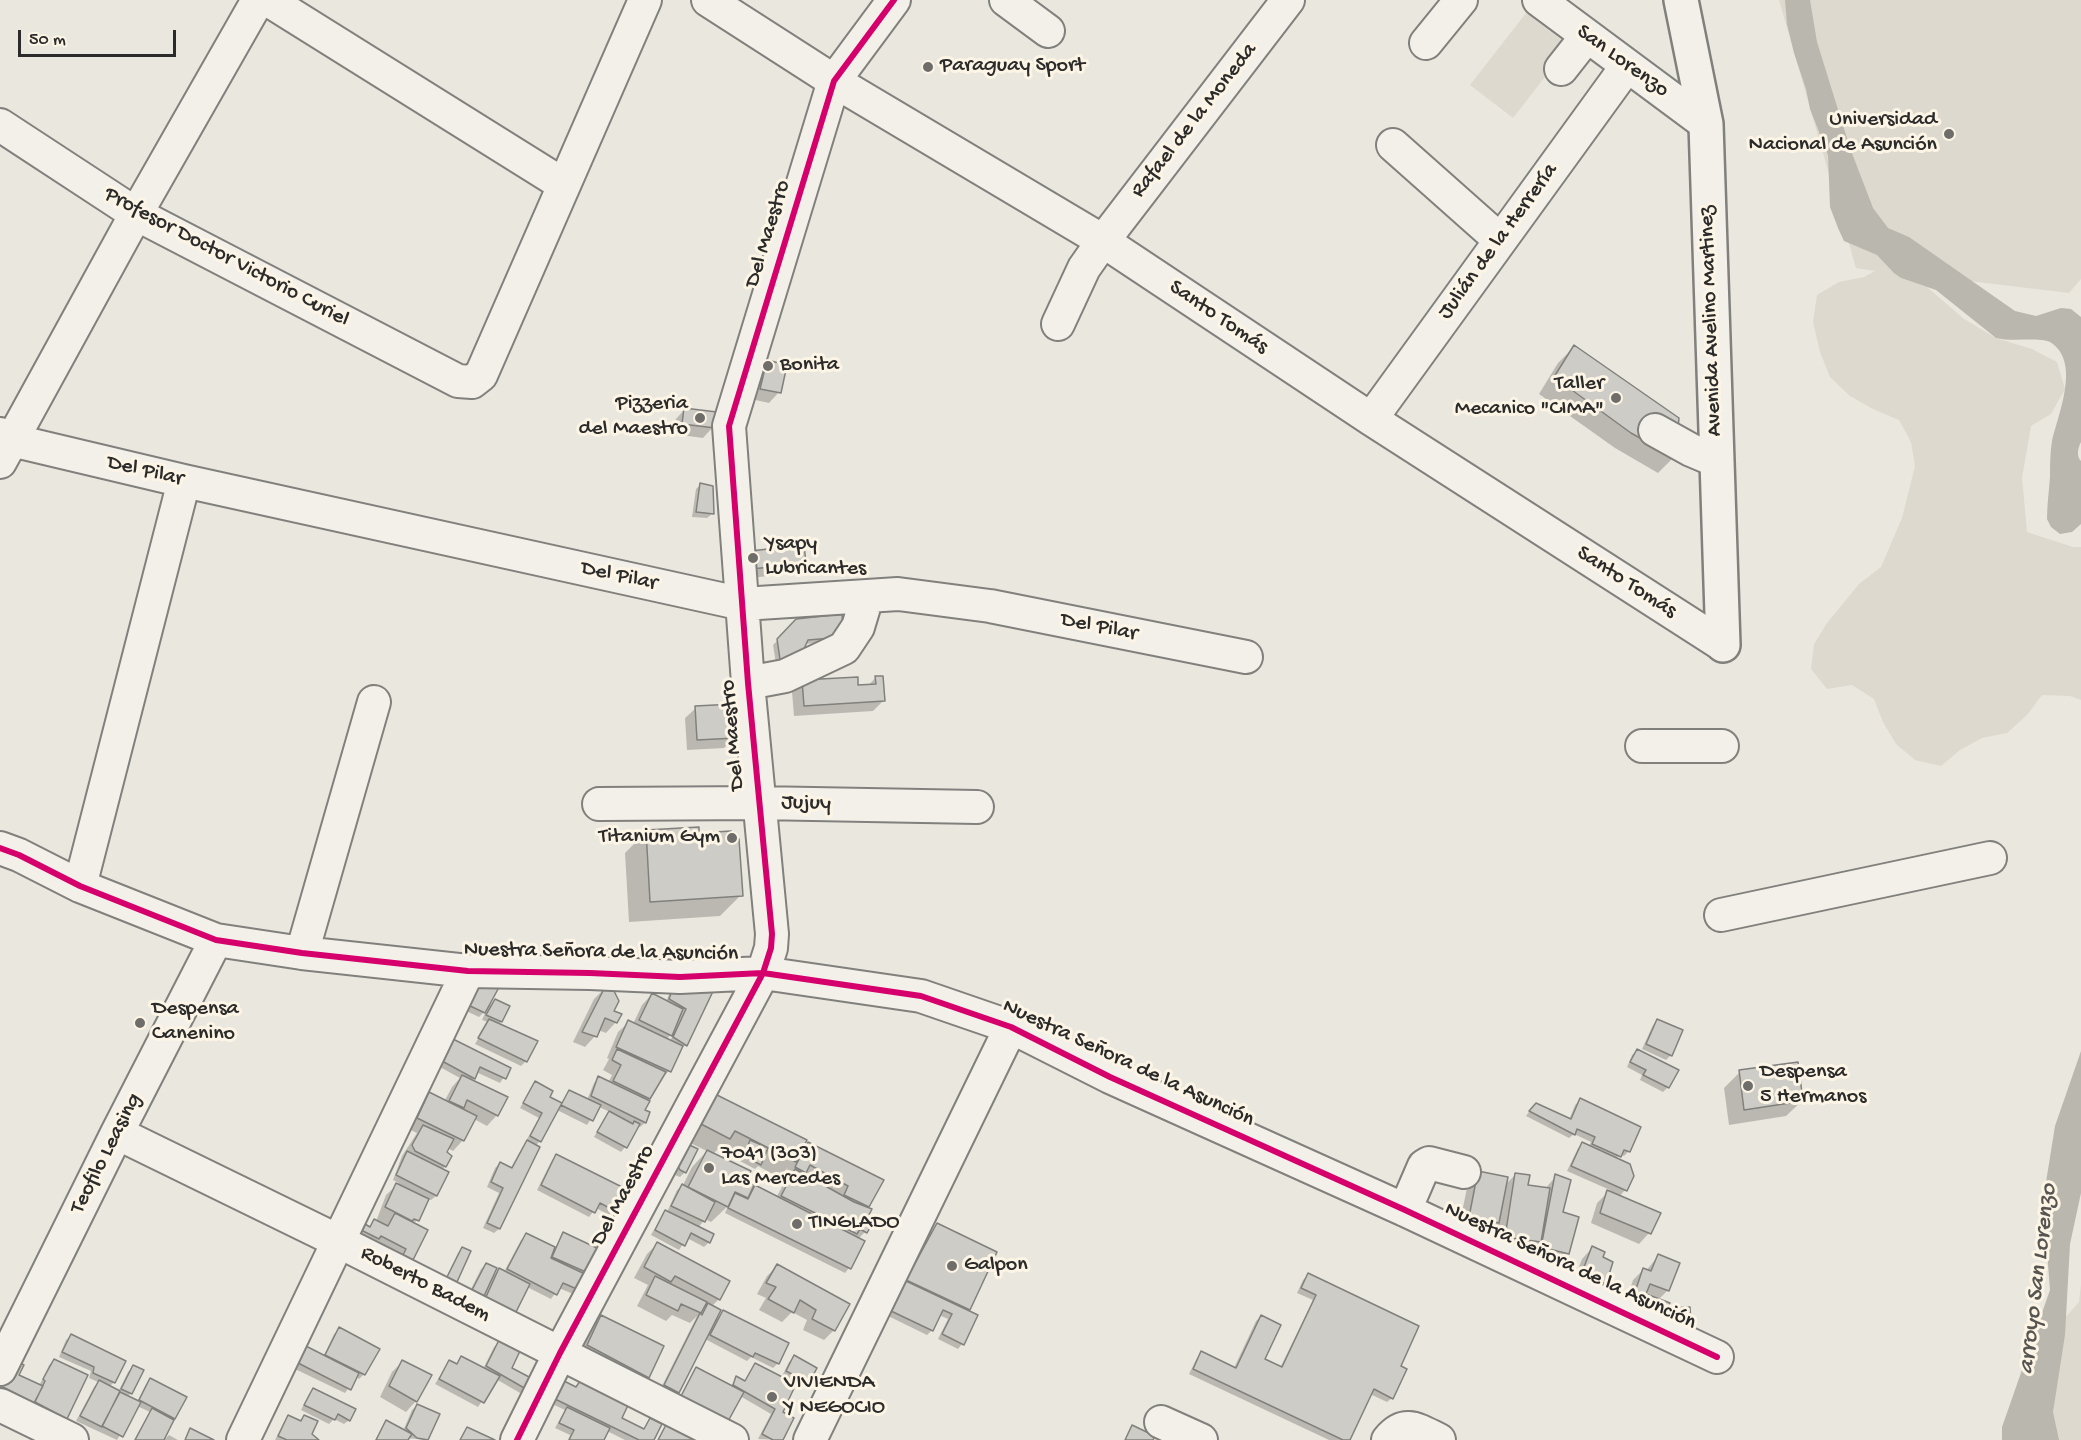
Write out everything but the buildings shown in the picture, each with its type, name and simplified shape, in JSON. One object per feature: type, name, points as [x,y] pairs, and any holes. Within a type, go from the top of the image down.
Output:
[{"type":"main road","name":"Avenida Avelino Martinez","points":[[1681,0],[1706,124],[1723,645]]},
{"type":"street","points":[[4,446],[258,0]]},
{"type":"street","points":[[268,0],[564,185],[645,0]]},
{"type":"street","name":"Santo Tomás","points":[[708,0],[834,81],[1102,241],[1371,419],[1723,645]]},
{"type":"street","points":[[1006,0],[1048,31]]},
{"type":"street","name":"Rafael de la Moneda","points":[[1058,324],[1084,268],[1102,241],[1288,0]]},
{"type":"street","points":[[1426,43],[1461,0]]},
{"type":"street","name":"San Lorenzo","points":[[1539,0],[1706,124]]},
{"type":"street","name":"Del Maestro","points":[[517,1440],[560,1353],[764,973],[771,948],[772,934],[758,803],[729,426],[834,81],[888,2]]},
{"type":"street","points":[[1561,69],[1587,36]]},
{"type":"street","name":"Julián de la Herrería","points":[[1371,419],[1627,66]]},
{"type":"street","name":"Profesor Doctor Victorio Curiel","points":[[0,125],[136,214],[458,381],[472,382],[481,375],[564,185]]},
{"type":"street","points":[[1393,146],[1500,240]]},
{"type":"street","points":[[1655,430],[1717,461]]},
{"type":"street","name":"Del Pilar","points":[[4,446],[184,481],[742,604],[898,594],[990,606],[1246,657]]},
{"type":"street","points":[[80,886],[184,481]]},
{"type":"street","points":[[748,683],[785,676],[844,648],[858,627],[867,597]]},
{"type":"street","points":[[302,953],[374,702]]},
{"type":"street","points":[[1642,746],[1722,746]]},
{"type":"street","name":"Jujuy","points":[[599,804],[758,803],[977,807]]},
{"type":"street","name":"Nuestra Señora de la Asunción","points":[[0,848],[19,855],[80,886],[216,940],[302,953],[468,971],[680,977],[764,973],[921,996],[1011,1027],[1110,1077],[1406,1210],[1717,1357]]},
{"type":"street","points":[[1721,915],[1990,858]]},
{"type":"street","name":"Teofilo Leasing","points":[[0,1369],[216,940]]},
{"type":"street","points":[[243,1440],[468,971]]},
{"type":"street","points":[[810,1440],[1011,1027]]},
{"type":"street","name":"Roberto Badem","points":[[117,1133],[338,1241],[732,1440]]},
{"type":"street","points":[[1406,1210],[1424,1166],[1429,1163],[1464,1172]]},
{"type":"street","points":[[0,1405],[72,1440]]},
{"type":"street","points":[[1161,1422],[1201,1440]]},
{"type":"street","points":[[1388,1440],[1395,1432],[1404,1428],[1415,1428],[1439,1440]]},
{"type":"shaded area","points":[[1779,0],[2081,0],[2081,279],[2069,293],[1894,272],[1901,278],[1927,287],[1964,319],[1996,338],[2032,349],[2057,362],[2065,389],[2051,414],[2031,426],[2022,478],[2027,532],[2073,547],[2081,547],[2081,700],[2070,696],[2042,695],[2027,715],[2007,733],[1982,738],[1960,750],[1941,766],[1915,760],[1896,744],[1883,722],[1874,699],[1852,685],[1827,689],[1811,669],[1814,644],[1827,623],[1859,584],[1881,567],[1902,518],[1915,466],[1911,442],[1899,420],[1850,396],[1830,377],[1820,352],[1813,322],[1817,295],[1839,282],[1864,277],[1875,271],[1856,268]]},
{"type":"shaded area","points":[[1785,0],[1810,0],[1817,42],[1850,148],[1873,208],[1888,228],[1909,237],[2015,311],[2036,316],[2061,308],[2071,309],[2081,317],[2081,442],[2078,457],[2081,461],[2081,524],[2072,532],[2060,534],[2051,527],[2047,519],[2051,446],[2063,402],[2066,374],[2064,361],[2059,351],[2050,342],[1996,338],[1936,290],[1901,278],[1877,255],[1844,241],[1830,207],[1828,155],[1810,109],[1794,53],[1787,24]]},
{"type":"shaded area","points":[[1526,13],[1569,46],[1513,118],[1470,85]]},
{"type":"shaded area","points":[[2081,1051],[2081,1193],[2070,1244],[2065,1335],[2053,1412],[2059,1440],[2002,1440],[2002,1427],[2050,1290],[2043,1201],[2055,1126]]},
{"type":"shaded area","points":[[2081,1284],[2081,1440],[2046,1440],[2062,1321],[2079,1302]]},
{"type":"cycle path","points":[[517,1440],[560,1353],[763,973],[771,948],[772,934],[748,683],[729,426],[834,81],[894,0]]},
{"type":"cycle path","points":[[0,848],[19,855],[80,886],[216,940],[302,953],[468,971],[680,977],[763,973],[921,996],[1011,1027],[1110,1077],[1405,1210],[1717,1357]]},
{"type":"place","name":"Paraguay Sport","points":[[928,67]]},
{"type":"place","name":"Universidad Nacional de Asunción","points":[[1949,134]]},
{"type":"place","name":"Bonita","points":[[768,366]]},
{"type":"place","name":"Taller Mecanico \"CIMA\"","points":[[1616,398]]},
{"type":"place","name":"Pizzeria del Maestro","points":[[700,418]]},
{"type":"place","name":"Ysapy Lubricantes","points":[[753,558]]},
{"type":"place","name":"Titanium Gym","points":[[732,838]]},
{"type":"place","name":"Despensa Canenino","points":[[140,1023]]},
{"type":"place","name":"Despensa 5 Hermanos","points":[[1748,1086]]},
{"type":"place","name":"7041 (303) Las Mercedes","points":[[709,1168]]},
{"type":"place","name":"TINGLADO","points":[[797,1224]]},
{"type":"place","name":"Galpon","points":[[952,1266]]},
{"type":"place","name":"VIVIENDA Y NEGOCIO","points":[[772,1397]]},
{"type":"water label","name":"arroyo San Lorenzo","points":[[2039,1279]]}]
